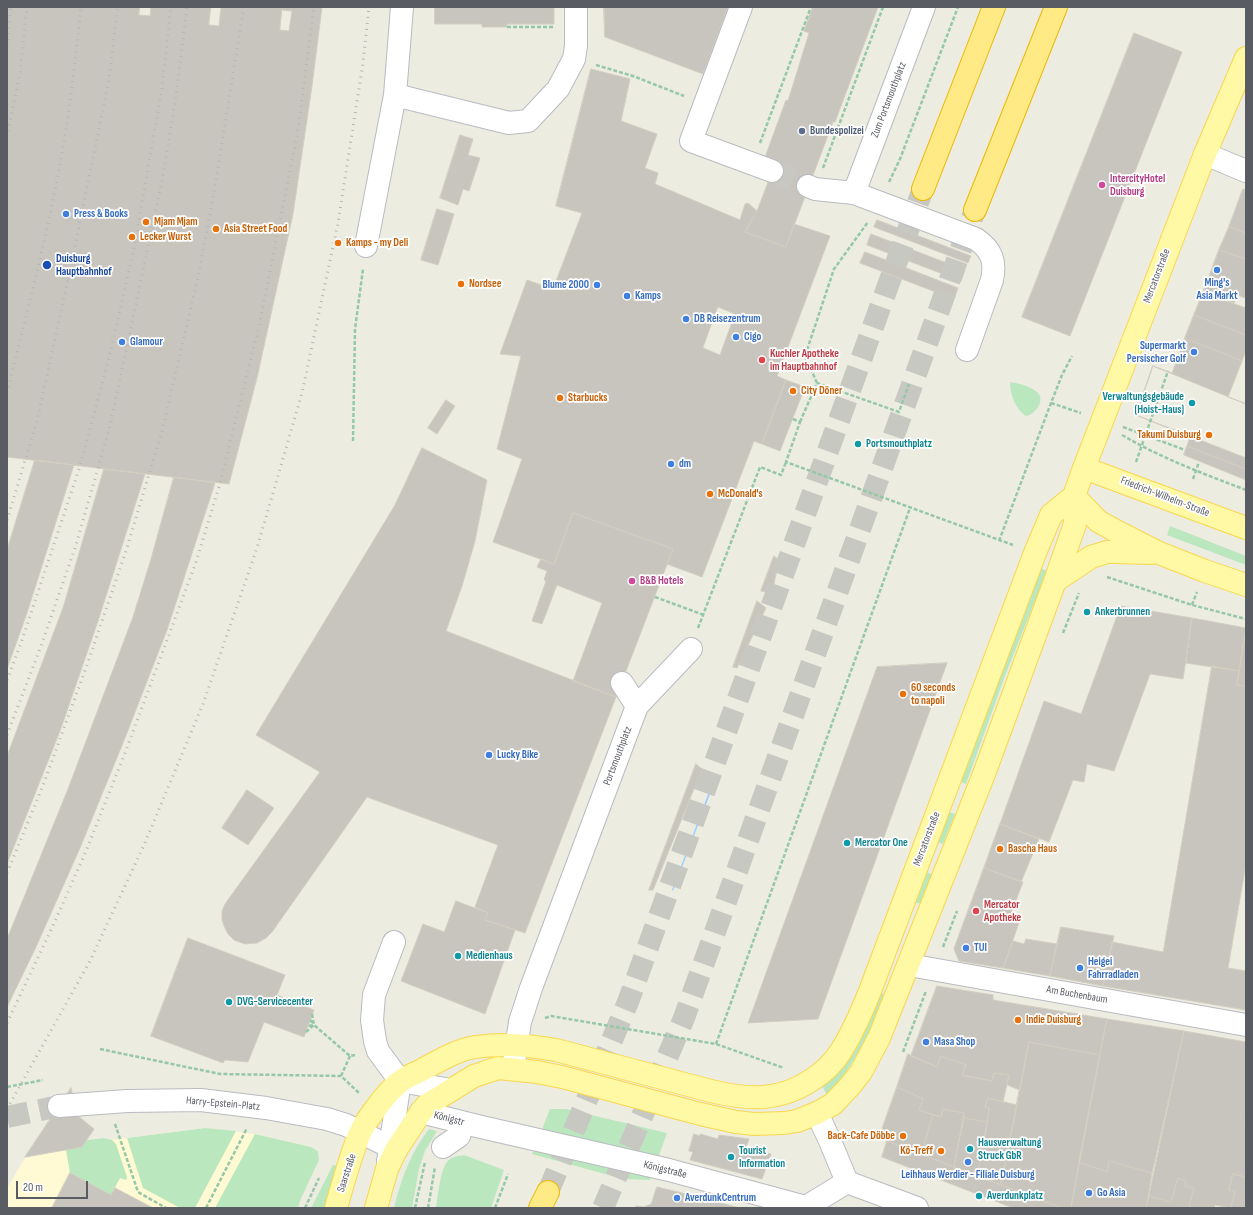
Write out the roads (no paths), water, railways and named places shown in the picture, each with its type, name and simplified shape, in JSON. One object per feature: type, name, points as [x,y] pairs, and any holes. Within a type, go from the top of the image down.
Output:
[{"type":"highway","points":[[923,189],[994,7]]},
{"type":"highway","points":[[975,210],[1056,7]]},
{"type":"main road","name":"Mercatorstraße","points":[[513,1068],[562,1077],[700,1114],[736,1122],[771,1124],[820,1120],[861,1072],[879,1038],[984,774],[1075,524],[1074,496],[1084,468],[1205,154],[1246,58]]},
{"type":"main road","name":"Friedrich-Wilhelm-Straße","points":[[1084,468],[1246,528]]},
{"type":"main road","name":"Mercatorstraße","points":[[516,1044],[556,1050],[711,1091],[746,1098],[774,1096],[786,1093],[803,1086],[821,1074],[841,1052],[858,1021],[1051,515],[1074,496]]},
{"type":"main road","points":[[1074,496],[1098,521],[1159,553],[1204,571],[1246,585]]},
{"type":"main road","points":[[1055,581],[1091,557],[1107,552],[1159,553]]},
{"type":"main road","points":[[359,1135],[381,1101],[400,1081],[442,1059],[464,1050],[490,1045],[516,1044]]},
{"type":"main road","points":[[376,1208],[391,1155],[427,1105],[474,1076],[498,1068],[513,1068]]},
{"type":"main road","name":"Saarstraße","points":[[336,1208],[347,1169],[359,1135]]},
{"type":"street","points":[[366,246],[395,95],[402,7]]},
{"type":"street","points":[[395,95],[509,123],[528,121],[558,89],[574,59],[576,46],[576,7]]},
{"type":"street","points":[[742,7],[691,141],[762,168]]},
{"type":"street","name":"Zum Portsmouthplatz","points":[[854,193],[924,7]]},
{"type":"street","points":[[1205,154],[1246,170]]},
{"type":"street","points":[[812,188],[854,193],[976,239],[985,245],[993,258],[994,269],[992,280],[967,350]]},
{"type":"street","name":"Portsmouthplatz","points":[[513,1068],[520,1022],[531,988],[637,706],[691,649]]},
{"type":"street","points":[[622,683],[637,706]]},
{"type":"street","points":[[391,1155],[400,1081],[378,1050],[372,1020],[374,995],[394,942]]},
{"type":"street","name":"Am Buchenbaum","points":[[909,965],[1246,1025]]},
{"type":"street","points":[[400,1081],[450,1090]]},
{"type":"street","name":"Harry-Epstein-Platz","points":[[59,1106],[127,1101],[201,1100],[266,1108],[327,1119],[346,1125],[391,1155]]},
{"type":"street","name":"Königstr","points":[[421,1112],[470,1125]]},
{"type":"street","points":[[820,1120],[847,1182],[917,1208]]},
{"type":"street","points":[[442,1147],[459,1136],[470,1125]]},
{"type":"street","name":"Königstraße","points":[[470,1125],[669,1170],[806,1207],[847,1182]]},
{"type":"water","points":[[713,781],[715,781],[673,891],[672,890]]},
{"type":"tunnel","points":[[772,171],[808,186]]},
{"type":"tunnel","points":[[548,1192],[628,1002],[923,189]]},
{"type":"tunnel","points":[[603,1208],[684,1018],[975,210]]},
{"type":"tunnel","points":[[7,1117],[59,1106]]},
{"type":"railway","points":[[7,46],[11,7]]},
{"type":"railway","points":[[7,137],[20,72],[27,7]]},
{"type":"railway","points":[[7,393],[53,202],[69,112],[81,7]]},
{"type":"railway","points":[[7,520],[37,421],[70,270],[108,85],[118,7]]},
{"type":"railway","points":[[7,680],[21,643],[80,466],[110,354],[134,248],[162,88],[171,7]]},
{"type":"railway","points":[[7,735],[41,646],[76,545],[110,426],[162,181],[176,96],[187,7]]},
{"type":"railway","points":[[7,873],[42,788],[87,665],[126,551],[162,431],[199,273],[214,192],[244,7]]},
{"type":"railway","points":[[7,1023],[84,856],[125,753],[196,562],[219,487],[259,326],[297,136],[314,7]]},
{"type":"railway","points":[[7,1109],[90,961],[144,845],[203,704],[257,548],[302,393],[338,223],[363,63],[369,7]]},
{"type":"place","name":"Bundespolizei","points":[[802,131]]},
{"type":"place","name":"IntercityHotel Duisburg","points":[[1102,185]]},
{"type":"place","name":"Press & Books","points":[[66,214]]},
{"type":"place","name":"Mjam Mjam","points":[[146,222]]},
{"type":"place","name":"Asia Street Food","points":[[216,229]]},
{"type":"place","name":"Lecker Wurst","points":[[132,237]]},
{"type":"place","name":"Kamps - my Deli","points":[[338,243]]},
{"type":"place","name":"Duisburg Hauptbahnhof","points":[[47,265]]},
{"type":"place","name":"Ming's Asia Markt","points":[[1217,270]]},
{"type":"place","name":"Nordsee","points":[[461,284]]},
{"type":"place","name":"Blume 2000","points":[[597,285]]},
{"type":"place","name":"Kamps","points":[[627,296]]},
{"type":"place","name":"DB Reisezentrum","points":[[686,319]]},
{"type":"place","name":"Cigo","points":[[736,337]]},
{"type":"place","name":"Glamour","points":[[122,342]]},
{"type":"place","name":"Supermarkt Persischer Golf","points":[[1194,352]]},
{"type":"place","name":"Kuchler Apotheke im Hauptbahnhof","points":[[762,360]]},
{"type":"place","name":"City Döner","points":[[793,391]]},
{"type":"place","name":"Starbucks","points":[[560,398]]},
{"type":"place","name":"Verwaltungsgebäude (Hoist-Haus)","points":[[1192,403]]},
{"type":"place","name":"Takumi Duisburg","points":[[1209,435]]},
{"type":"place","name":"Portsmouthplatz","points":[[858,444]]},
{"type":"place","name":"dm","points":[[671,464]]},
{"type":"place","name":"McDonald's","points":[[710,494]]},
{"type":"place","name":"B&B Hotels","points":[[632,581]]},
{"type":"place","name":"Ankerbrunnen","points":[[1087,612]]},
{"type":"place","name":"60 seconds to napoli","points":[[903,694]]},
{"type":"place","name":"Lucky Bike","points":[[489,755]]},
{"type":"place","name":"Mercator One","points":[[847,843]]},
{"type":"place","name":"Bascha Haus","points":[[1000,849]]},
{"type":"place","name":"Mercator Apotheke","points":[[976,911]]},
{"type":"place","name":"TUI","points":[[966,948]]},
{"type":"place","name":"Medienhaus","points":[[458,956]]},
{"type":"place","name":"Heigei Fahrradladen","points":[[1080,968]]},
{"type":"place","name":"DVG-Servicecenter","points":[[229,1002]]},
{"type":"place","name":"Indie Duisburg","points":[[1018,1020]]},
{"type":"place","name":"Masa Shop","points":[[926,1042]]},
{"type":"place","name":"Back-Cafe Döbbe","points":[[903,1136]]},
{"type":"place","name":"Hausverwaltung Struck GbR","points":[[970,1149]]},
{"type":"place","name":"Kö-Treff","points":[[941,1151]]},
{"type":"place","name":"Tourist Information","points":[[731,1157]]},
{"type":"place","name":"Leihhaus Werdier - Filiale Duisburg","points":[[968,1162]]},
{"type":"place","name":"Go Asia","points":[[1089,1193]]},
{"type":"place","name":"Averdunkplatz","points":[[979,1196]]},
{"type":"place","name":"AverdunkCentrum","points":[[677,1198]]}]
